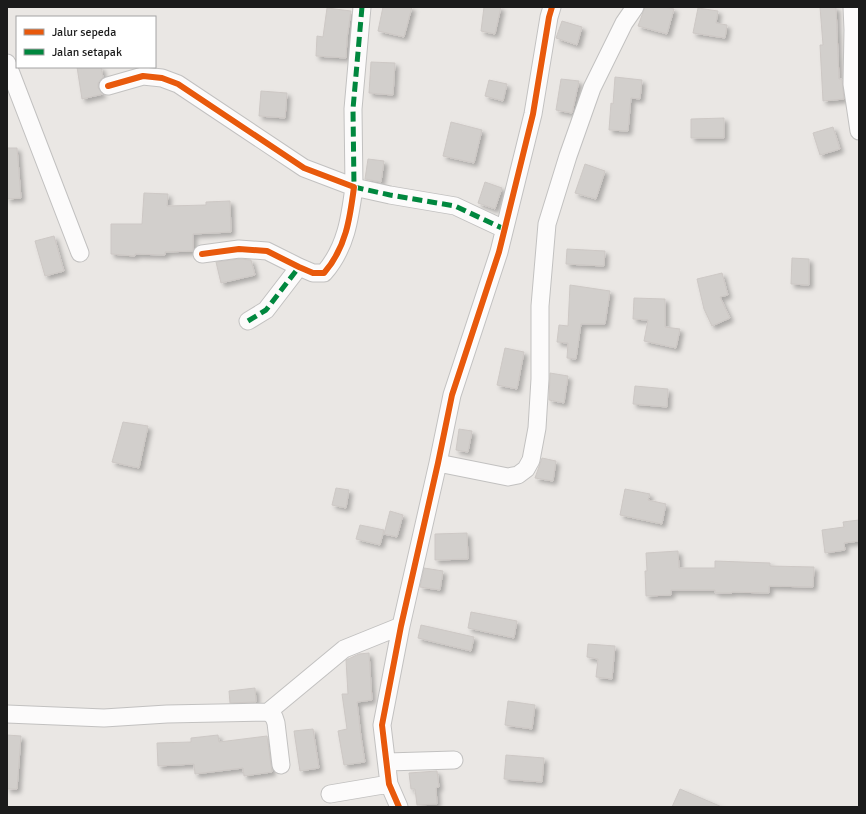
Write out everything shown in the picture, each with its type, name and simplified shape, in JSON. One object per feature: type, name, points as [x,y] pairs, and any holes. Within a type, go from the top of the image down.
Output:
[{"type":"street","points":[[202,254],[239,249],[267,250],[298,267],[313,273],[324,273],[331,265],[342,244],[349,223],[354,187],[352,109],[362,7]]},
{"type":"street","points":[[399,807],[389,784],[382,725],[401,626],[452,395],[499,252],[533,114],[549,17],[552,7]]},
{"type":"street","points":[[438,463],[508,477],[518,475],[526,469],[531,460],[537,428],[540,379],[540,306],[547,224],[568,156],[592,88],[624,23],[635,7]]},
{"type":"street","points":[[852,7],[852,84],[859,130]]},
{"type":"street","points":[[7,63],[80,253]]},
{"type":"street","points":[[108,86],[143,76],[162,78],[178,84],[304,168],[354,187],[390,195],[455,206],[504,229]]},
{"type":"street","points":[[248,321],[266,310],[298,267]]},
{"type":"street","points":[[7,714],[104,718],[167,714],[268,712],[344,649],[401,626]]},
{"type":"street","points":[[268,712],[274,717],[276,723],[281,764]]},
{"type":"street","points":[[386,762],[454,760]]},
{"type":"street","points":[[330,794],[389,784]]},
{"type":"building","points":[[383,7],[412,7],[404,37],[378,31]]},
{"type":"building","points":[[484,7],[501,7],[495,34],[481,31]]},
{"type":"building","points":[[645,7],[665,7],[674,9],[667,34],[638,26]]},
{"type":"building","points":[[820,7],[836,7],[839,79],[842,79],[844,99],[823,101],[820,45],[823,45]]},
{"type":"building","points":[[327,8],[351,11],[346,58],[316,56],[317,36],[323,37]]},
{"type":"building","points":[[698,8],[718,11],[716,23],[727,25],[725,38],[693,33]]},
{"type":"building","points":[[562,21],[582,27],[577,45],[556,38]]},
{"type":"building","points":[[371,62],[395,63],[393,95],[369,93]]},
{"type":"building","points":[[77,68],[101,68],[103,77],[98,83],[98,88],[103,94],[82,99]]},
{"type":"building","points":[[615,77],[642,80],[640,99],[631,98],[628,131],[609,130]]},
{"type":"building","points":[[561,79],[579,81],[572,113],[556,110]]},
{"type":"building","points":[[489,80],[507,84],[503,101],[485,96]]},
{"type":"building","points":[[261,91],[287,93],[285,118],[259,116]]},
{"type":"building","points":[[724,118],[724,138],[691,138],[691,119]]},
{"type":"building","points":[[451,122],[482,130],[474,163],[443,156]]},
{"type":"building","points":[[833,127],[840,149],[820,155],[813,133]]},
{"type":"building","points":[[7,148],[17,148],[21,198],[7,199]]},
{"type":"building","points":[[368,159],[384,161],[381,182],[365,179]]},
{"type":"building","points":[[585,164],[605,171],[596,199],[575,193]]},
{"type":"building","points":[[485,182],[502,188],[495,209],[478,203]]},
{"type":"building","points":[[144,193],[168,194],[167,206],[206,205],[206,202],[230,201],[231,232],[193,234],[193,251],[165,252],[165,255],[135,254],[135,256],[111,254],[111,224],[142,224]]},
{"type":"building","points":[[54,236],[64,271],[45,276],[35,241]]},
{"type":"building","points":[[567,249],[605,251],[604,266],[566,264]]},
{"type":"building","points":[[792,258],[809,259],[809,285],[791,284]]},
{"type":"building","points":[[239,259],[251,260],[255,275],[221,283],[216,262]]},
{"type":"building","points":[[722,273],[728,295],[720,297],[730,318],[712,326],[704,309],[697,279]]},
{"type":"building","points":[[570,285],[610,291],[605,324],[581,324],[576,359],[567,358],[568,343],[557,342],[559,325],[568,326]]},
{"type":"building","points":[[634,298],[665,299],[665,327],[680,329],[676,348],[644,341],[648,320],[633,319]]},
{"type":"building","points":[[505,348],[524,352],[517,389],[497,385]]},
{"type":"building","points":[[550,373],[568,376],[564,403],[549,400]]},
{"type":"building","points":[[635,386],[668,389],[667,407],[633,404]]},
{"type":"building","points":[[123,422],[148,426],[139,468],[112,462]]},
{"type":"building","points":[[459,429],[472,431],[468,452],[456,450]]},
{"type":"building","points":[[542,458],[556,461],[553,481],[535,478]]},
{"type":"building","points":[[336,488],[349,490],[346,508],[332,505]]},
{"type":"building","points":[[625,489],[650,494],[648,500],[666,504],[662,524],[620,515]]},
{"type":"building","points":[[390,511],[403,515],[397,537],[384,534]]},
{"type":"building","points":[[859,520],[859,541],[844,543],[845,550],[825,553],[822,530],[844,527],[843,522]]},
{"type":"building","points":[[360,525],[384,530],[380,545],[356,539]]},
{"type":"building","points":[[467,533],[468,559],[435,560],[435,534]]},
{"type":"building","points":[[678,551],[679,568],[715,568],[715,561],[770,563],[770,566],[814,567],[813,587],[769,586],[769,593],[715,593],[715,590],[671,590],[671,595],[646,596],[646,553]]},
{"type":"building","points":[[424,568],[443,571],[440,590],[420,587]]},
{"type":"building","points":[[471,612],[517,621],[514,638],[468,628]]},
{"type":"building","points":[[421,625],[474,637],[471,651],[418,638]]},
{"type":"building","points":[[588,644],[615,646],[612,679],[596,677],[598,659],[587,657]]},
{"type":"building","points":[[369,653],[372,700],[357,702],[365,762],[344,765],[338,731],[347,729],[342,694],[348,694],[346,660],[359,654]]},
{"type":"building","points":[[255,688],[256,702],[230,703],[229,691]]},
{"type":"building","points":[[508,701],[535,705],[532,729],[505,725]]},
{"type":"building","points":[[313,729],[319,768],[300,771],[294,731]]},
{"type":"building","points":[[7,735],[21,736],[17,789],[7,789]]},
{"type":"building","points":[[218,735],[219,742],[267,736],[272,772],[244,776],[243,768],[195,774],[194,764],[158,766],[157,743],[191,742],[191,738]]},
{"type":"building","points":[[506,755],[544,758],[542,782],[504,779]]},
{"type":"building","points":[[437,771],[439,787],[436,788],[437,804],[417,805],[415,789],[411,789],[409,773]]},
{"type":"building","points":[[680,789],[722,807],[672,807]]},
{"type":"marked path","points":[[362,7],[353,109],[354,187],[390,195],[455,206],[504,229]]},
{"type":"marked path","points":[[248,321],[266,310],[299,267]]},
{"type":"cycle path","points":[[399,807],[389,784],[382,725],[401,626],[452,395],[499,252],[533,114],[549,17],[552,7]]},
{"type":"cycle path","points":[[108,86],[143,76],[162,78],[178,84],[304,168],[354,187],[346,232],[337,253],[324,273],[313,273],[267,251],[239,249],[202,254]]}]
